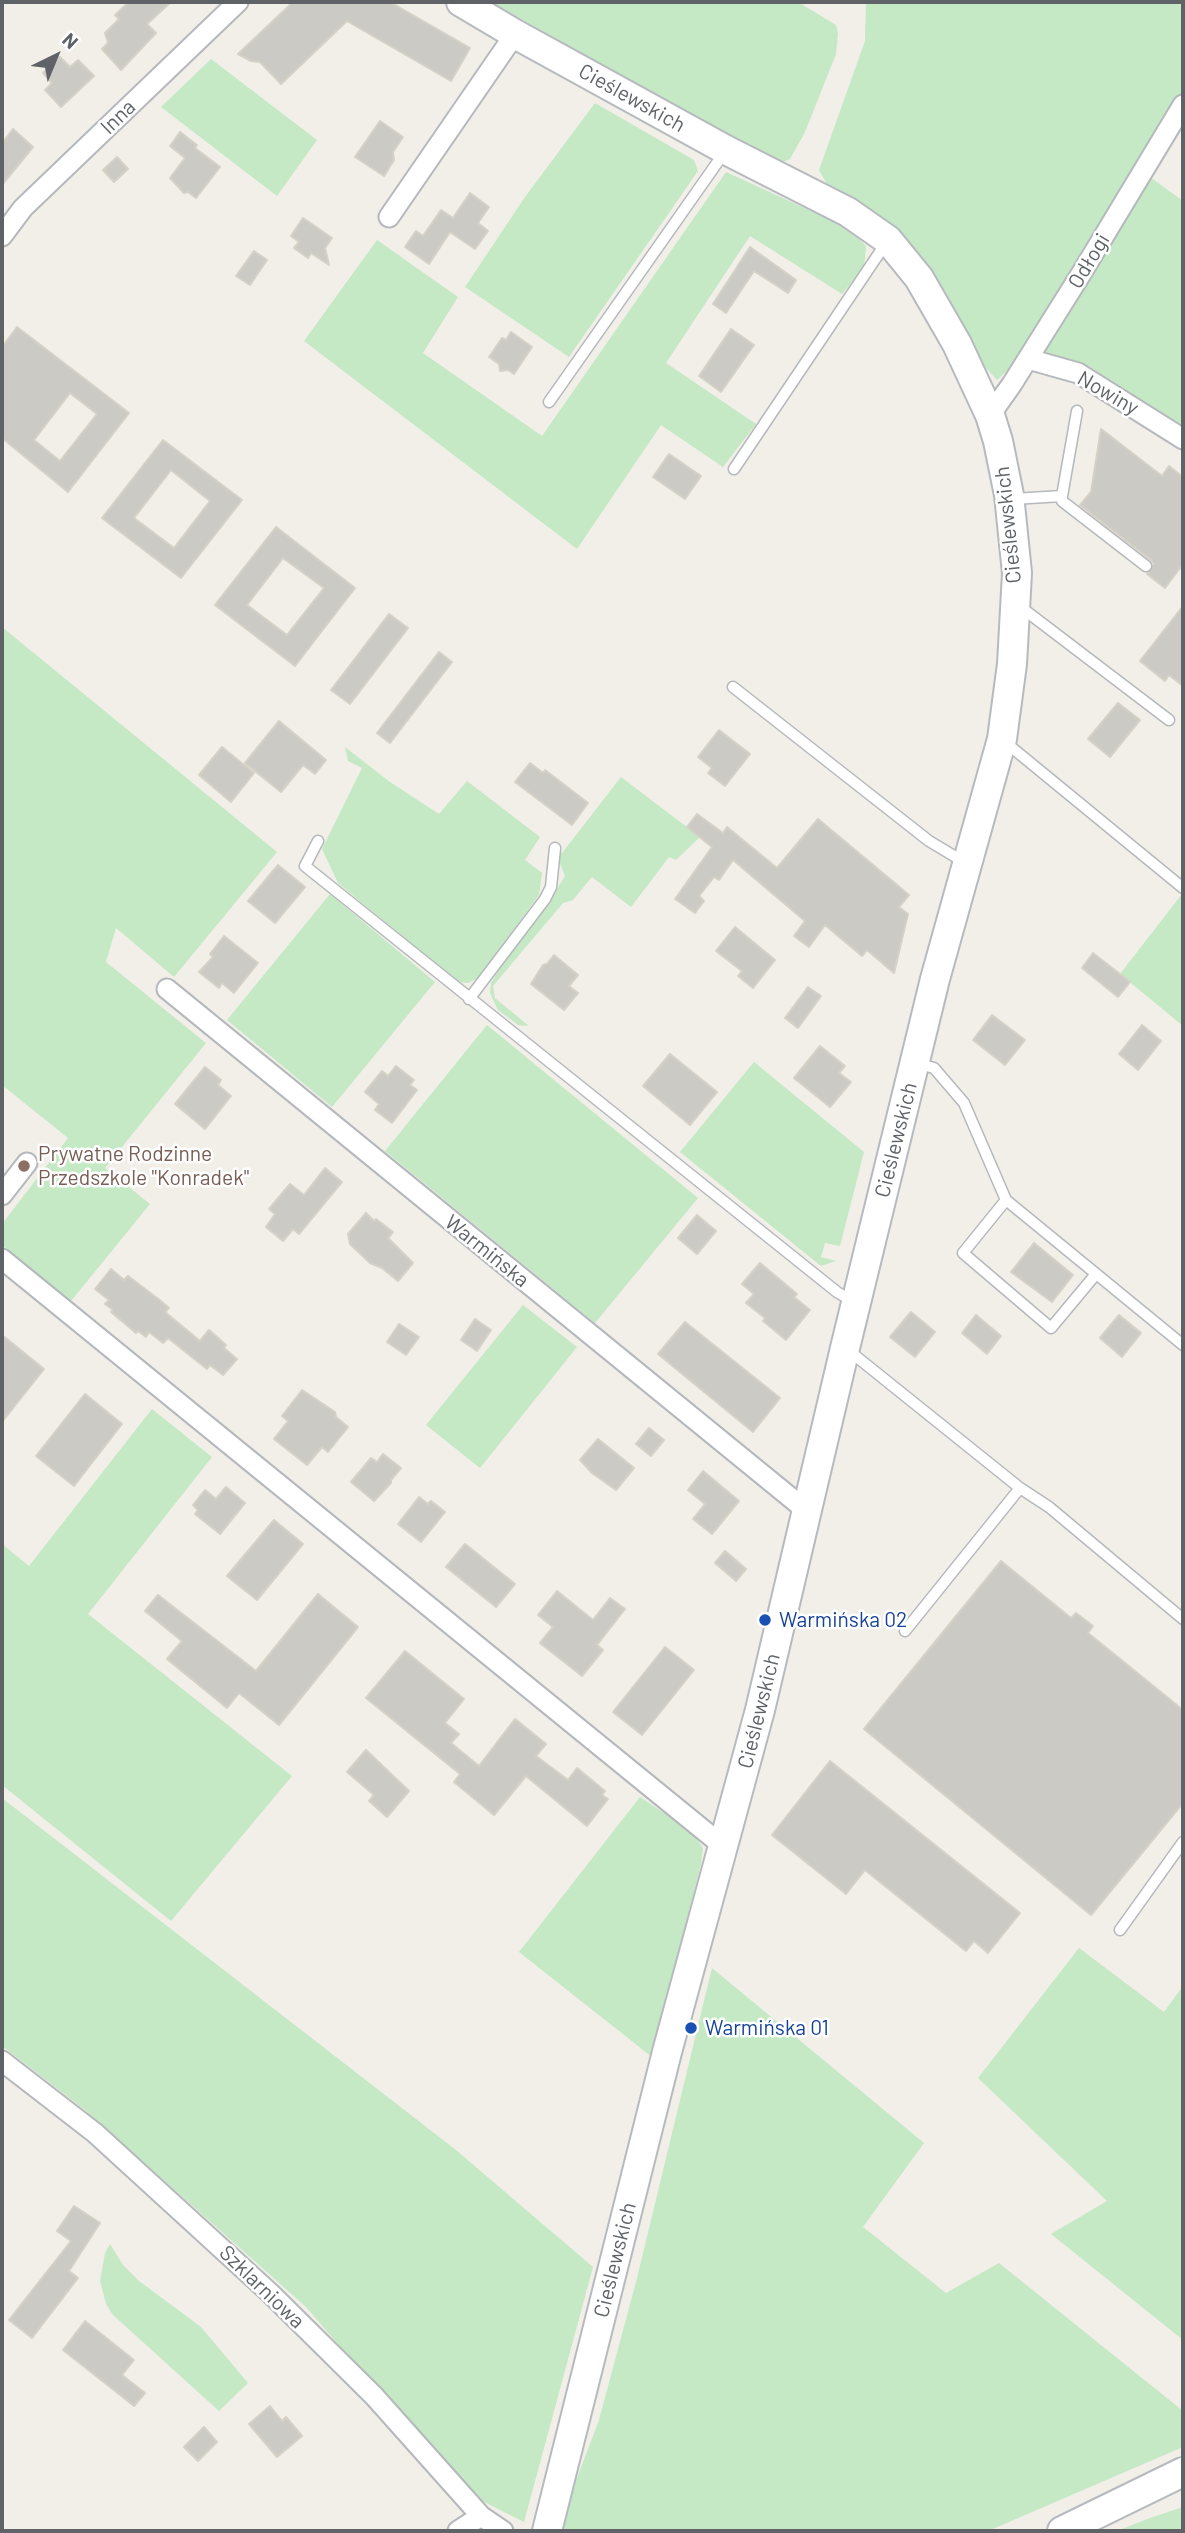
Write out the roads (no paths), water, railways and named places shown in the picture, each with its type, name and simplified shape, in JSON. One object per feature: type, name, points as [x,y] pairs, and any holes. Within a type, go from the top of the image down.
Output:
[{"type":"street","name":"Inna","points":[[2,236],[23,208],[238,2]]},
{"type":"street","name":"Cieślewskich","points":[[461,2],[726,150],[848,212],[888,240],[919,278],[957,344],[990,415],[1009,499],[1017,573],[1012,664],[1002,739],[935,979],[855,1304],[760,1710],[667,2052],[547,2531]]},
{"type":"street","points":[[389,217],[514,34]]},
{"type":"street","name":"Odłogi","points":[[990,415],[1028,359],[1183,105]]},
{"type":"street","name":"Nowiny","points":[[1028,359],[1078,373],[1183,439]]},
{"type":"street","name":"Warmińska","points":[[167,989],[807,1511]]},
{"type":"street","points":[[2,1195],[27,1163]]},
{"type":"street","points":[[2,1259],[723,1846]]},
{"type":"street","name":"Szklarniowa","points":[[2,2061],[95,2133],[270,2294],[374,2396],[481,2516],[503,2531]]},
{"type":"street","points":[[1062,2531],[1183,2472]]},
{"type":"street","points":[[458,2531],[481,2516]]},
{"type":"lane","points":[[549,402],[726,150]]},
{"type":"lane","points":[[734,469],[888,240]]},
{"type":"lane","points":[[1077,411],[1062,501],[1146,566]]},
{"type":"lane","points":[[1009,499],[1062,496]]},
{"type":"lane","points":[[1015,603],[1168,720]]},
{"type":"lane","points":[[733,687],[929,841],[967,864]]},
{"type":"lane","points":[[1002,739],[1183,888]]},
{"type":"lane","points":[[318,841],[305,866],[855,1304]]},
{"type":"lane","points":[[469,999],[545,899],[551,887],[555,848]]},
{"type":"lane","points":[[915,1063],[934,1068],[964,1103],[1006,1200],[1183,1345]]},
{"type":"lane","points":[[1006,1200],[963,1253],[1051,1328],[1096,1274]]},
{"type":"lane","points":[[845,1348],[1020,1488],[1049,1507],[1183,1619]]},
{"type":"lane","points":[[905,1631],[1020,1488]]},
{"type":"lane","points":[[1120,1930],[1183,1842]]},
{"type":"place","name":"Prywatne Rodzinne Przedszkole \"Konradek\"","points":[[24,1166]]},
{"type":"place","name":"Warmińska 02","points":[[765,1620]]},
{"type":"place","name":"Warmińska 01","points":[[691,2028]]}]
